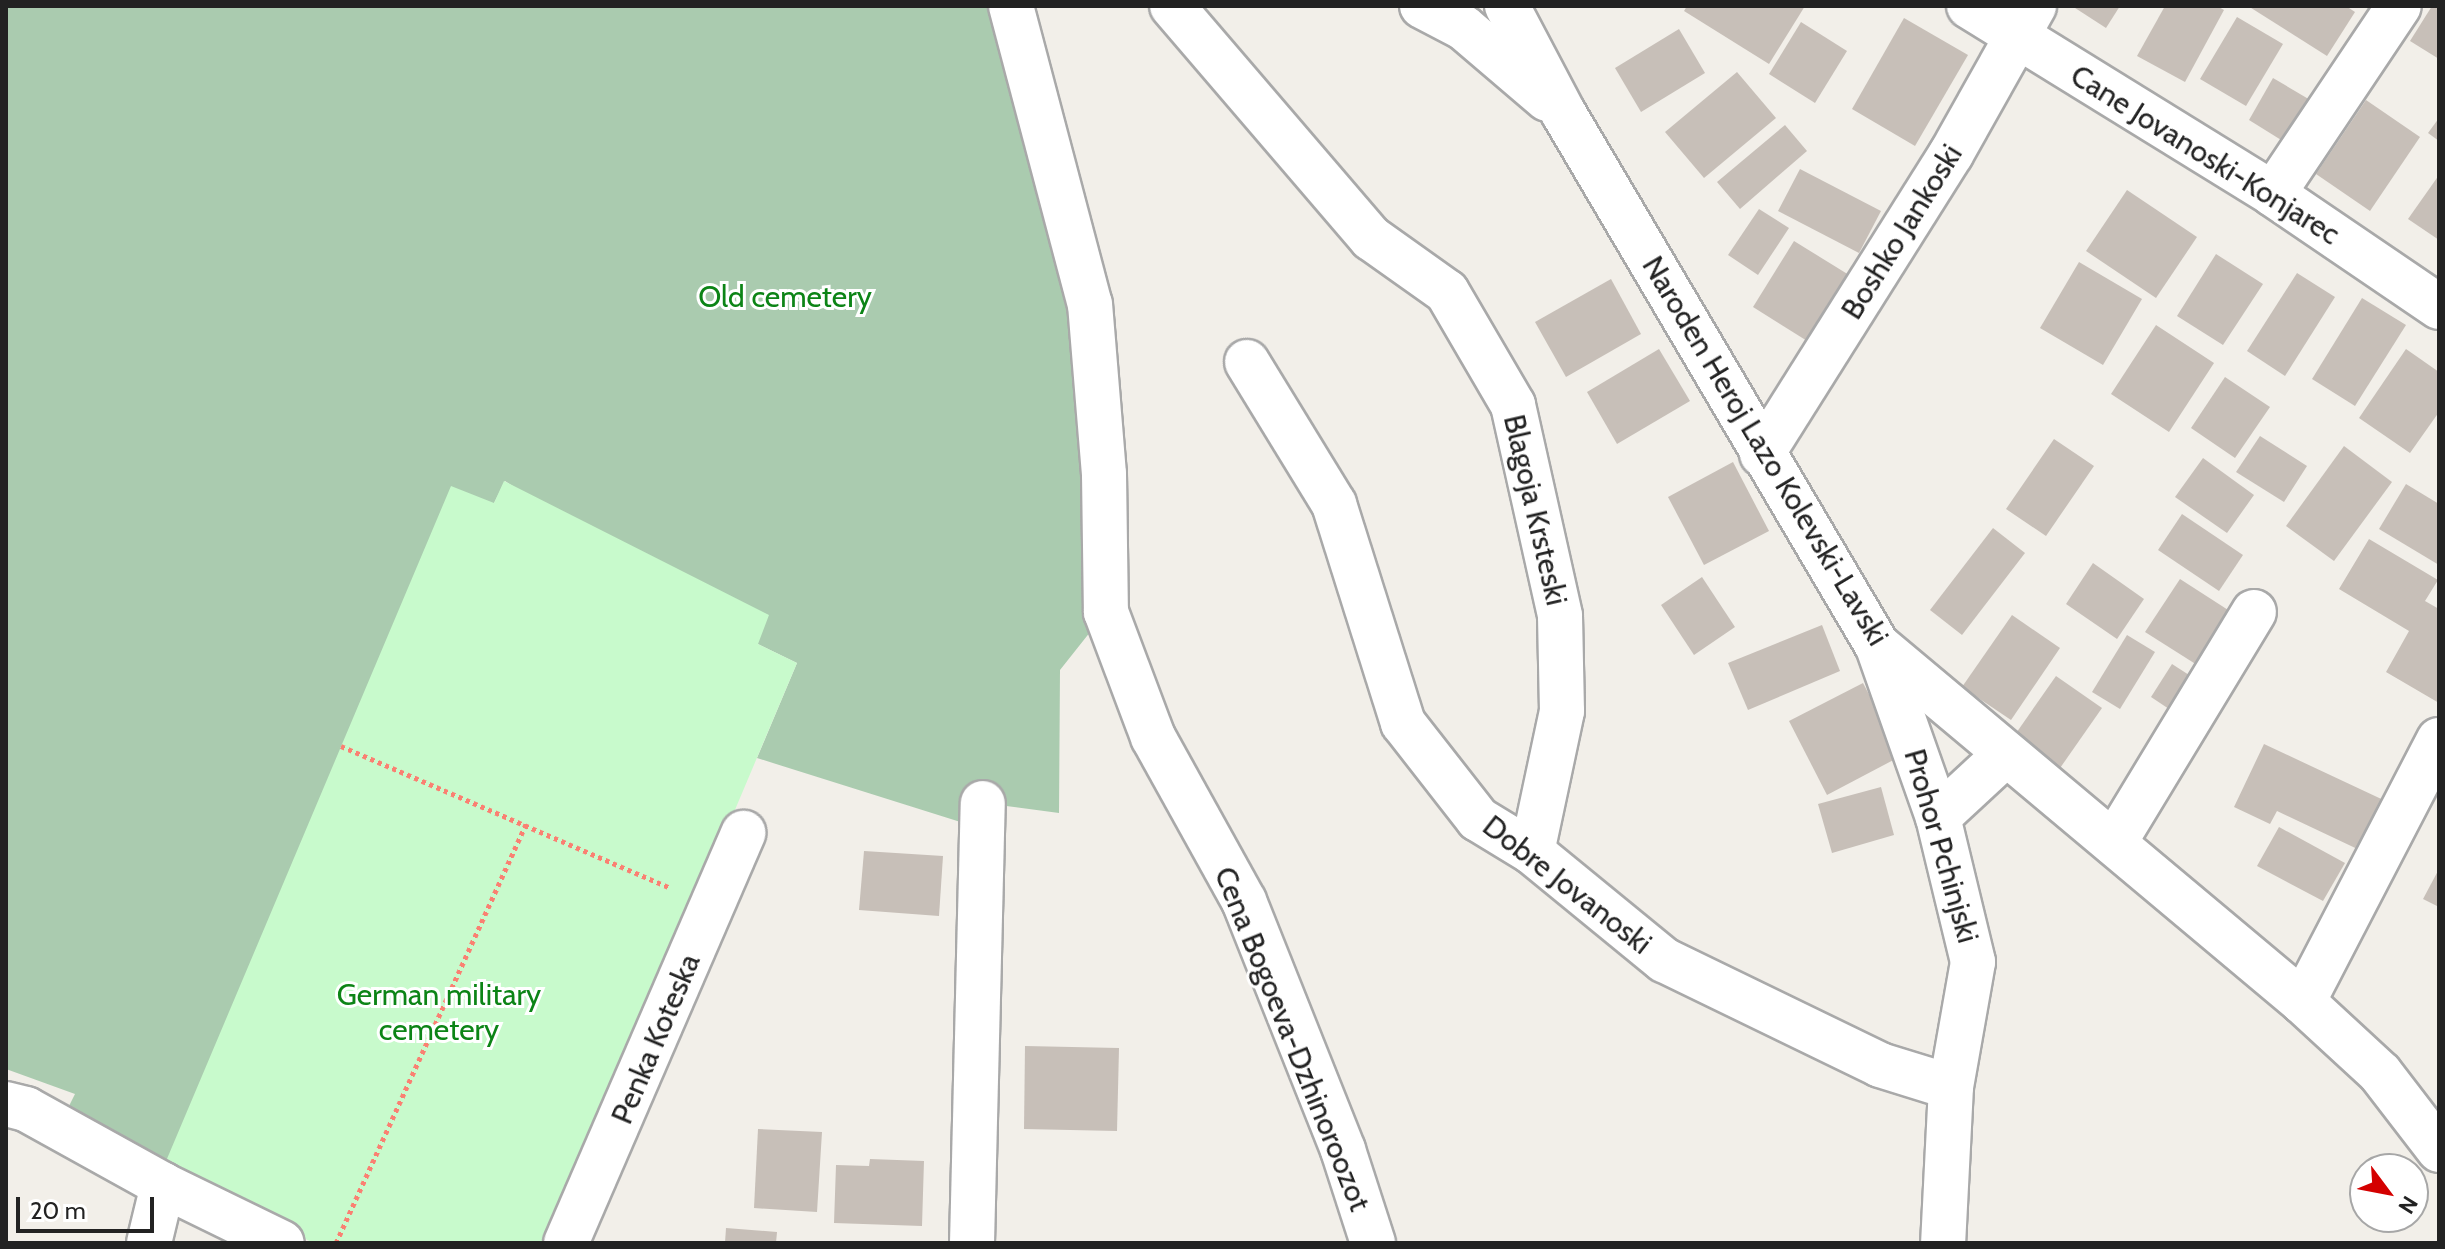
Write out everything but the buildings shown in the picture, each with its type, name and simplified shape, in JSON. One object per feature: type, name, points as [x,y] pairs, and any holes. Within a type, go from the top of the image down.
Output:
[{"type":"street","name":"Cena Bogoeva-Dzhinoroozot","points":[[1011,6],[1090,304],[1104,474],[1106,612],[1153,737],[1244,901],[1343,1150],[1373,1243]]},
{"type":"street","name":"Blagoja Krsteski","points":[[1172,6],[1371,238],[1447,292],[1513,405],[1560,616],[1562,711],[1532,852]]},
{"type":"street","name":"Naroden Heroj Lazo Kolevski-Lavski","points":[[1422,6],[1464,28],[1564,114]]},
{"type":"street","name":"Naroden Heroj Lazo Kolevski-Lavski","points":[[1507,6],[1564,114],[1877,645],[2303,1002],[2380,1073],[2439,1150]]},
{"type":"street","name":"Cane Jovanoski-Konjarec","points":[[1969,6],[2026,22],[2439,307]]},
{"type":"street","points":[[2273,194],[2399,6]]},
{"type":"street","name":"Boshko Jankoski","points":[[1762,454],[1951,154],[2026,22]]},
{"type":"street","name":"Dobre Jovanoski","points":[[1247,362],[1334,504],[1403,723],[1478,819],[1532,852],[1664,960],[1880,1065],[1951,1087]]},
{"type":"street","points":[[2114,843],[2254,612]]},
{"type":"street","name":"Prohor Pchinjski","points":[[1877,645],[1938,817],[1973,962],[1951,1087],[1943,1243]]},
{"type":"street","points":[[2303,1002],[2439,740]]},
{"type":"street","points":[[1938,817],[2005,755]]},
{"type":"street","points":[[972,1243],[983,803]]},
{"type":"street","name":"Penka Koteska","points":[[566,1243],[743,833]]},
{"type":"street","points":[[6,1104],[26,1109],[163,1185],[282,1243]]},
{"type":"street","points":[[149,1243],[163,1185]]},
{"type":"path","points":[[341,746],[683,893]]},
{"type":"path","points":[[336,1243],[526,824]]},
{"type":"green space","name":"Old cemetery","points":[[6,6],[1011,6],[1048,145],[1106,612],[1060,670],[1059,813],[983,803],[970,825],[757,758],[797,663],[758,644],[505,481],[161,1173],[66,1112],[75,1094],[6,1069]]},
{"type":"green space","name":"German military cemetery","points":[[504,481],[769,615],[758,644],[797,663],[552,1243],[314,1243],[161,1173],[451,486],[494,503]]}]
